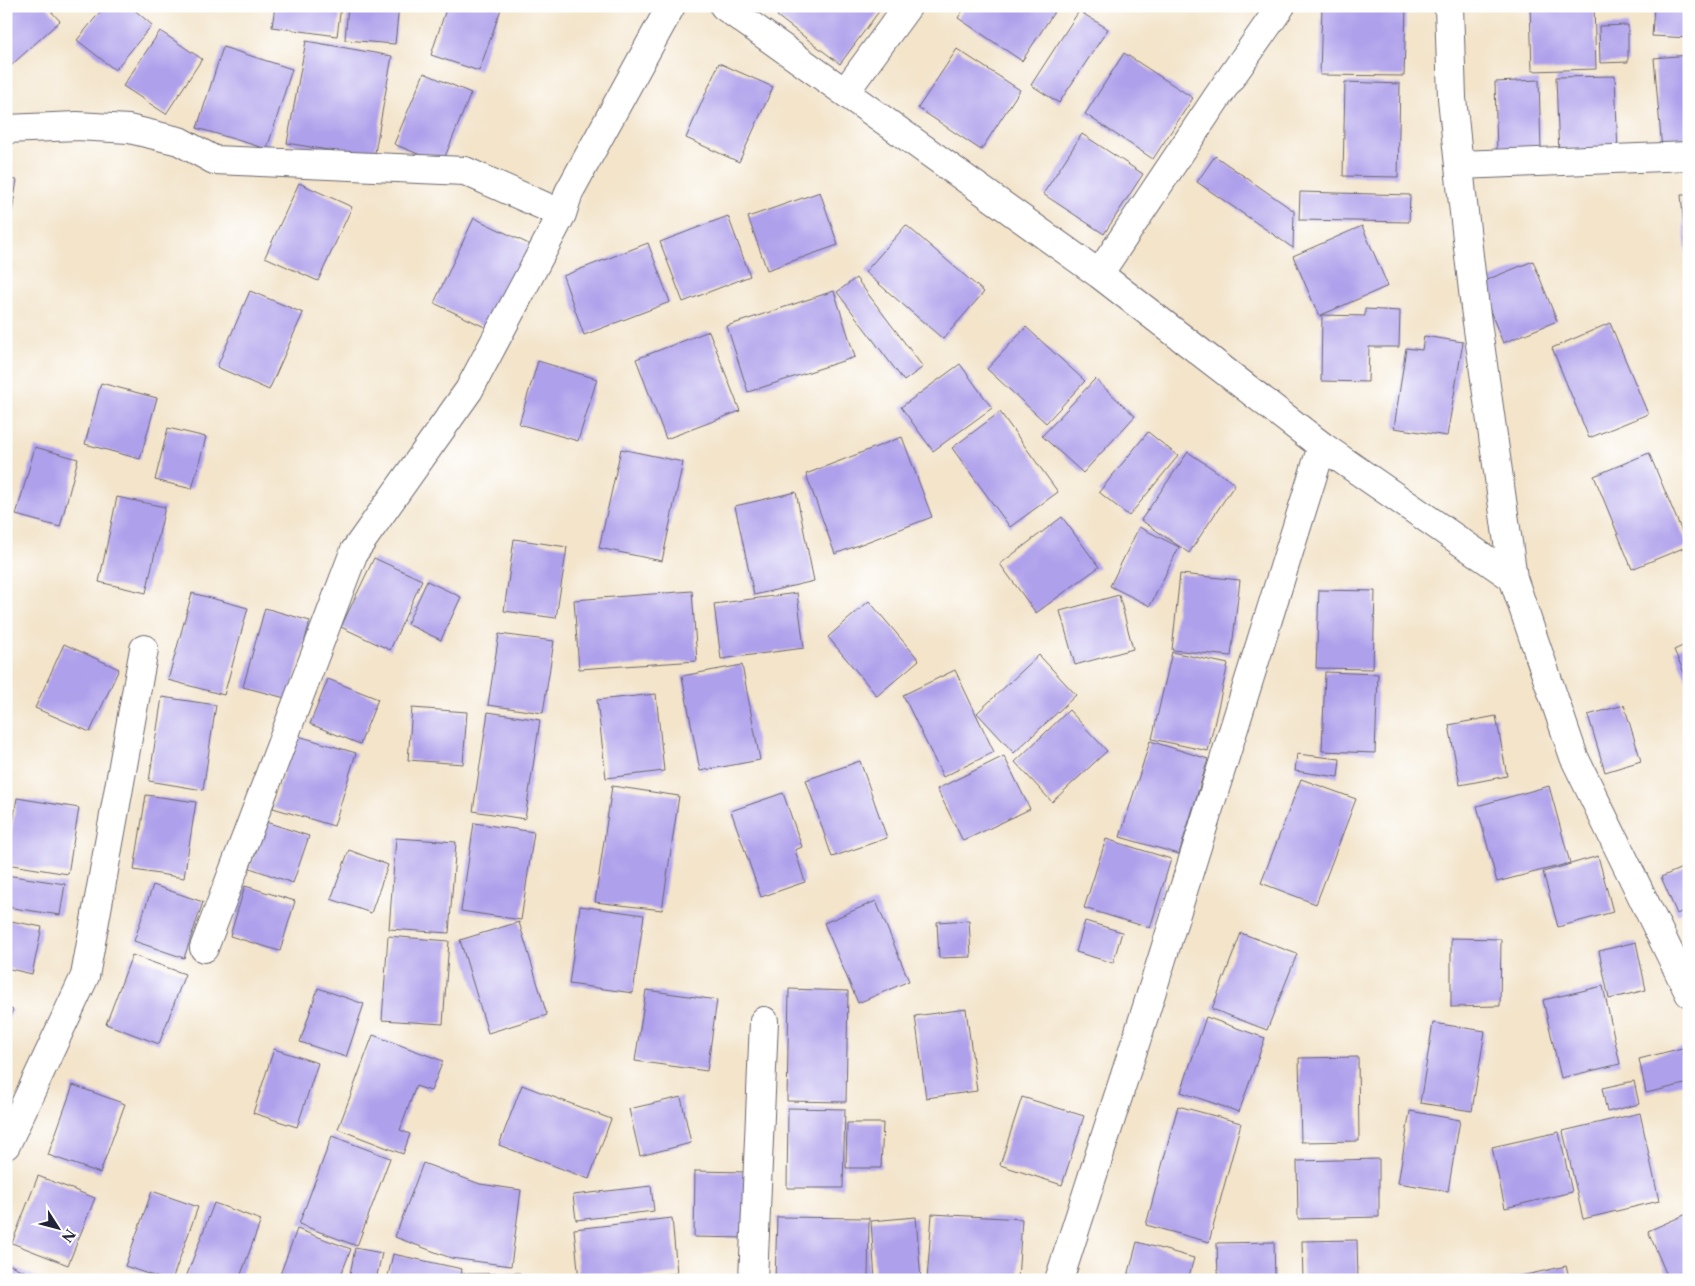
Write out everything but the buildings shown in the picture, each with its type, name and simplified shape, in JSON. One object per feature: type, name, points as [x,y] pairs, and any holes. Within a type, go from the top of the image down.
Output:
[{"type":"street","points":[[204,948],[354,552],[469,390],[562,214],[569,192],[671,6]]},
{"type":"street","points":[[724,6],[1099,274],[1322,446],[1514,578]]},
{"type":"street","points":[[845,92],[908,6]]},
{"type":"street","points":[[1099,274],[1281,6]]},
{"type":"street","points":[[1449,6],[1452,98],[1475,308],[1514,578],[1574,757],[1689,993]]},
{"type":"street","points":[[6,129],[77,126],[129,129],[178,141],[214,160],[465,171],[562,214]]},
{"type":"street","points":[[1459,165],[1689,156]]},
{"type":"street","points":[[1059,1280],[1146,1010],[1322,446]]},
{"type":"street","points":[[6,1145],[85,976],[144,649]]},
{"type":"street","points":[[753,1280],[764,1021]]}]
